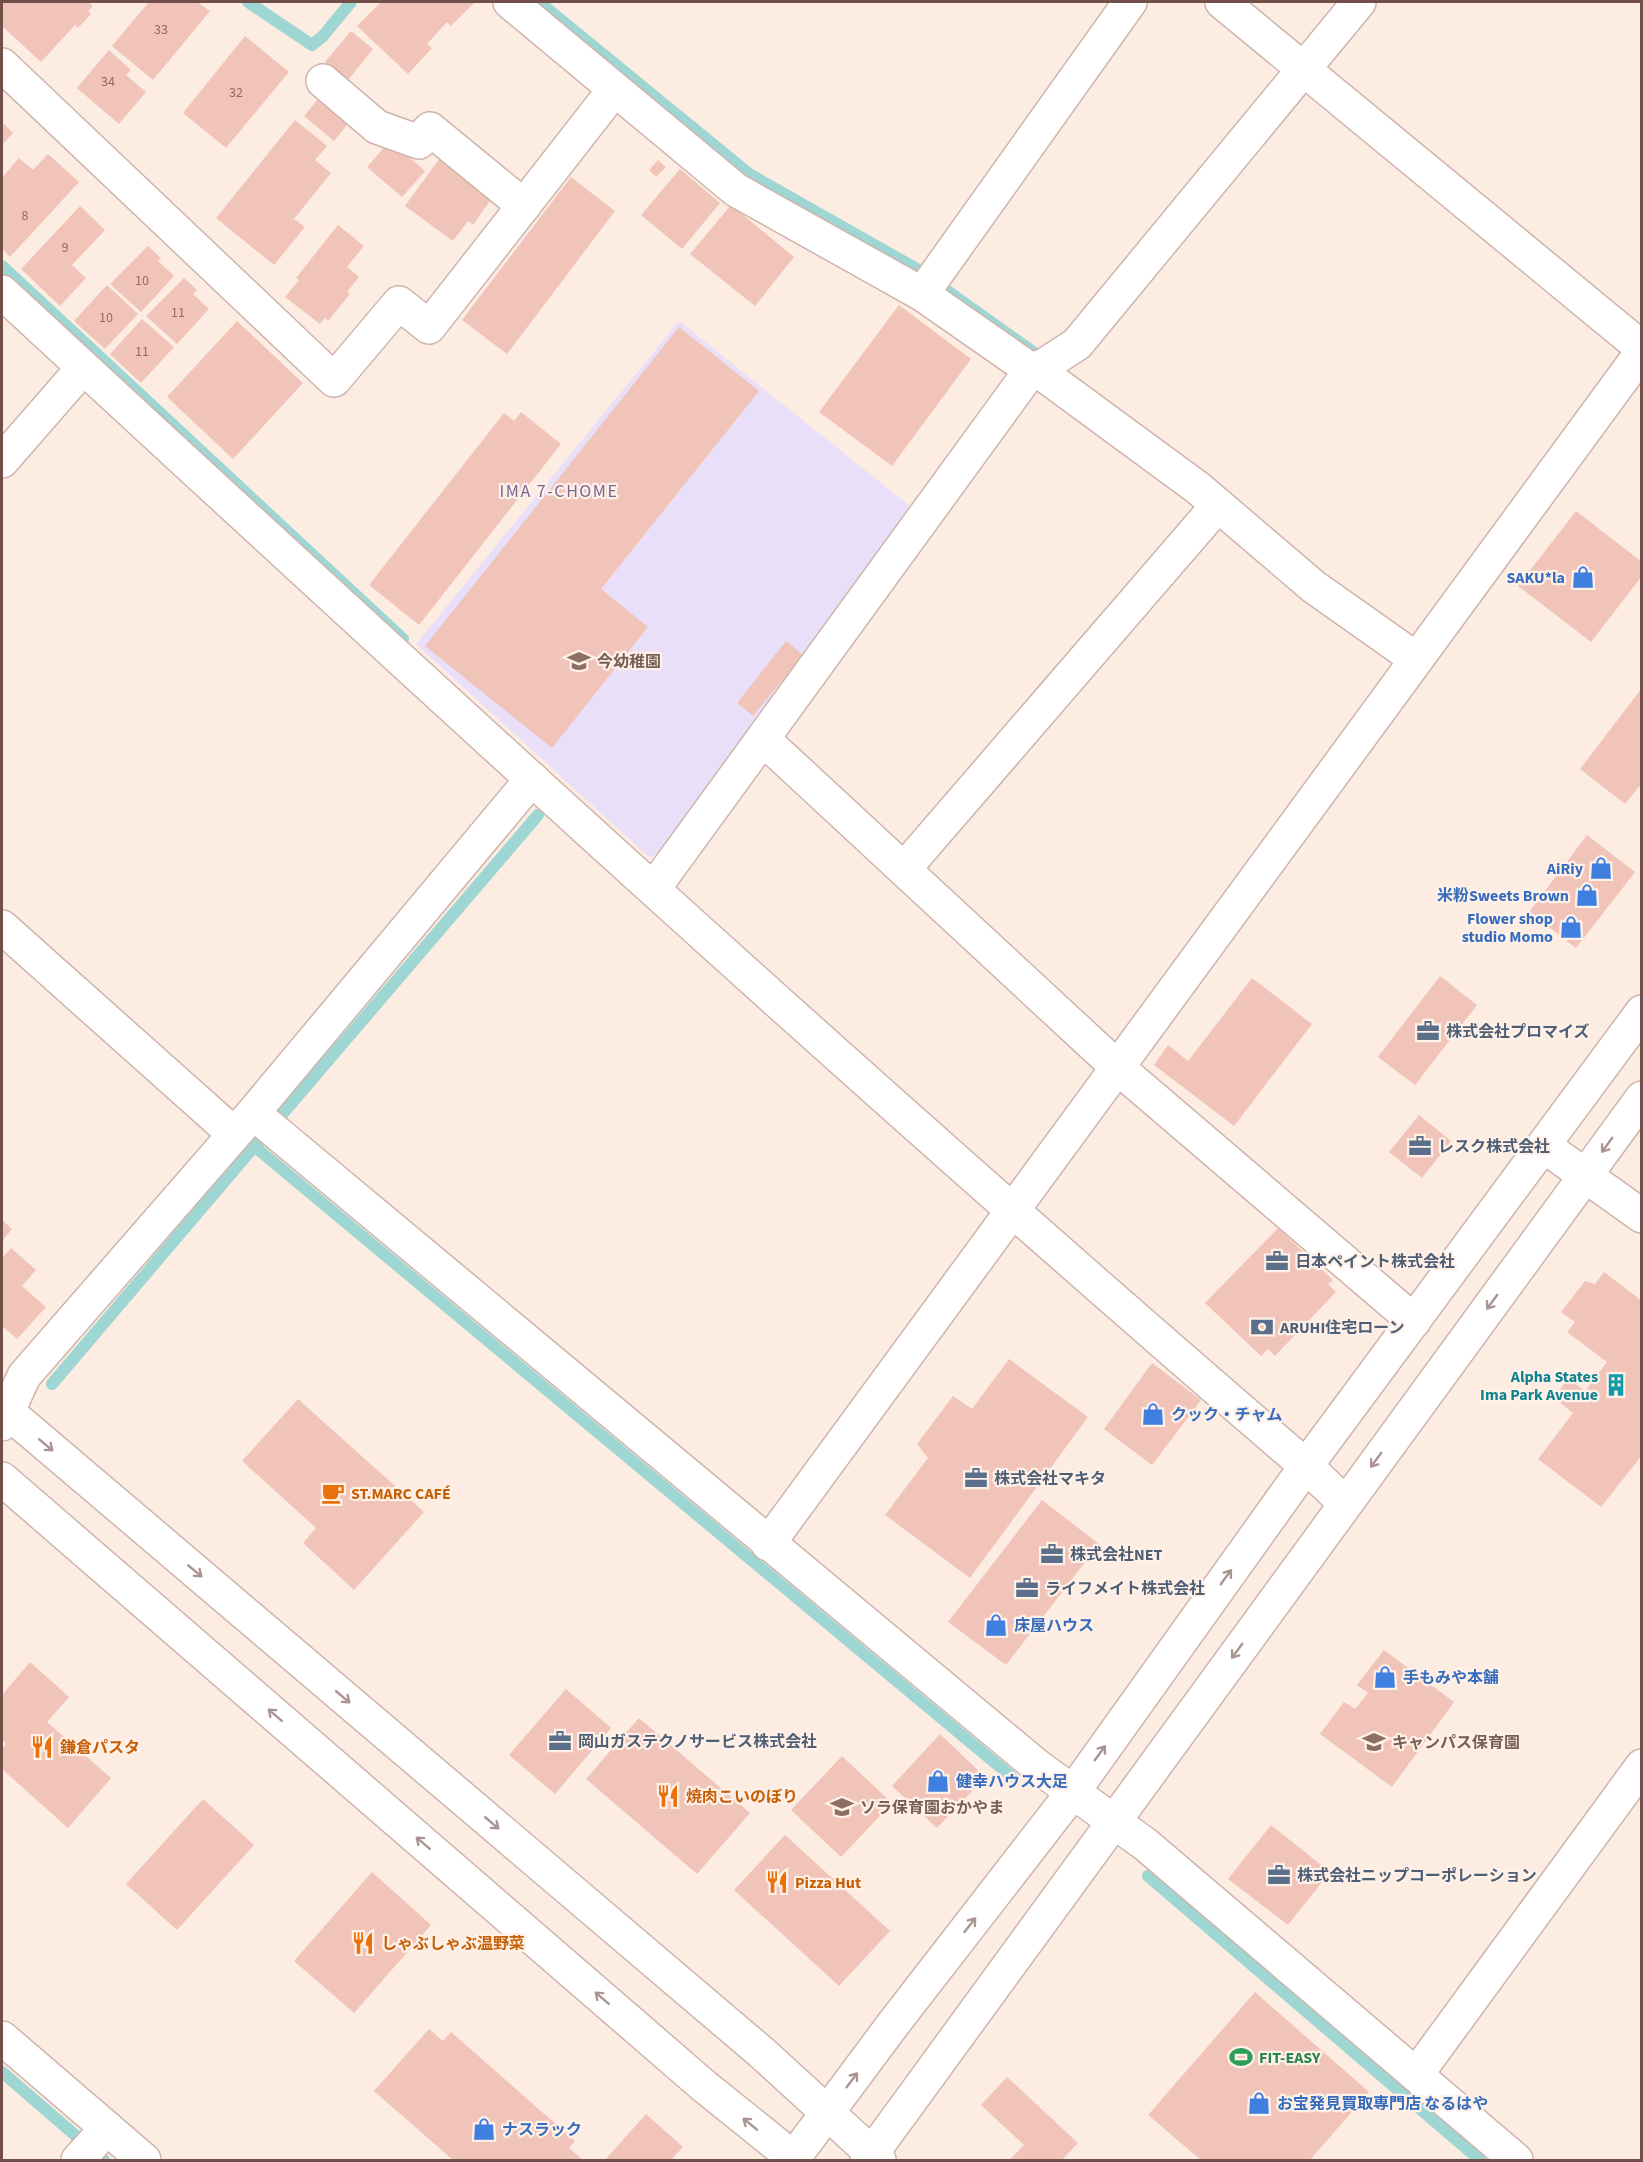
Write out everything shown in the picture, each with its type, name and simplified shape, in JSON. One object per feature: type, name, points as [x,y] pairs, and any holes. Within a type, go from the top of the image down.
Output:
[{"type":"street","points":[[510,2],[736,190],[928,286],[1043,365],[1218,505],[1314,587],[1416,659]]},
{"type":"street","points":[[928,286],[1130,2]]},
{"type":"street","points":[[768,1544],[1641,350],[1222,2]]},
{"type":"street","points":[[654,888],[1043,365],[1077,344],[1359,2]]},
{"type":"street","points":[[2,65],[334,380],[399,303],[429,327],[614,90]]},
{"type":"street","points":[[323,81],[377,127],[420,142],[430,129],[524,206]]},
{"type":"street","points":[[2,292],[532,779],[1012,1210],[1306,1466],[1345,1503]]},
{"type":"street","points":[[2,461],[83,368]]},
{"type":"street","points":[[904,869],[1218,505]]},
{"type":"street","points":[[763,739],[1117,1067],[1414,1321]]},
{"type":"street","points":[[532,779],[257,1126],[24,1376],[4,1414],[753,2046],[827,2113],[872,2158],[1641,1098]]},
{"type":"street","points":[[2,927],[257,1126],[1073,1792],[1145,1844],[1516,2160]]},
{"type":"street","points":[[2,1479],[704,2086],[794,2160],[827,2113],[1073,1792],[1306,1466],[1641,1012]]},
{"type":"street","points":[[1544,1146],[1641,1216]]},
{"type":"street","points":[[1416,2075],[1641,1766]]},
{"type":"street","points":[[2,2038],[91,2146],[144,2160]]},
{"type":"shaded area","points":[[679,321],[916,511],[666,855],[649,857],[416,644]]},
{"type":"building","points":[[2,2],[88,2],[93,6],[88,11],[91,14],[78,28],[75,25],[41,62],[2,26]]},
{"type":"building","points":[[149,2],[197,2],[210,11],[153,80],[112,46]]},
{"type":"building","points":[[381,2],[475,2],[451,26],[447,22],[427,44],[432,48],[408,74],[357,26]]},
{"type":"building","points":[[351,31],[373,49],[348,80],[325,62]]},
{"type":"building","points":[[245,36],[289,72],[226,148],[183,113]]},
{"type":"building","points":[[109,50],[131,70],[126,75],[146,92],[119,124],[77,88]]},
{"type":"building","points":[[324,92],[354,116],[334,141],[304,116]]},
{"type":"building","points":[[295,120],[327,146],[315,160],[331,173],[294,219],[305,227],[274,265],[216,218]]},
{"type":"building","points":[[2,122],[13,133],[2,145]]},
{"type":"building","points":[[390,141],[425,171],[402,197],[367,167]]},
{"type":"building","points":[[48,154],[79,182],[10,257],[2,249],[2,178],[19,158],[33,170]]},
{"type":"building","points":[[440,158],[492,198],[473,225],[468,221],[453,241],[405,206]]},
{"type":"building","points":[[658,160],[666,167],[656,177],[649,170]]},
{"type":"building","points":[[680,169],[720,203],[682,249],[641,215]]},
{"type":"building","points":[[571,177],[615,211],[507,354],[462,320]]},
{"type":"building","points":[[731,205],[794,257],[755,306],[690,254]]},
{"type":"building","points":[[80,206],[105,230],[72,265],[86,278],[60,306],[21,269]]},
{"type":"building","points":[[338,225],[364,246],[347,267],[359,277],[347,292],[350,294],[328,321],[325,318],[320,324],[285,297],[299,280],[296,278]]},
{"type":"building","points":[[148,246],[161,258],[158,261],[174,276],[141,312],[110,284]]},
{"type":"building","points":[[184,278],[197,290],[193,294],[209,309],[177,344],[146,316]]},
{"type":"building","points":[[107,285],[138,314],[105,349],[74,321]]},
{"type":"building","points":[[899,305],[971,359],[892,466],[819,412]]},
{"type":"building","points":[[142,319],[174,347],[141,383],[110,354]]},
{"type":"building","points":[[237,321],[303,383],[233,459],[167,397]]},
{"type":"building","points":[[679,327],[759,391],[601,589],[648,627],[552,748],[425,646]]},
{"type":"building","points":[[521,412],[561,444],[419,625],[369,585],[504,413],[514,421]]},
{"type":"building","points":[[1576,511],[1642,562],[1642,576],[1591,642],[1518,586]]},
{"type":"building","points":[[786,641],[803,655],[753,716],[737,703]]},
{"type":"building","points":[[1642,688],[1642,783],[1625,804],[1580,769]]},
{"type":"building","points":[[1587,835],[1635,872],[1576,948],[1529,912]]},
{"type":"building","points":[[1440,976],[1477,1005],[1415,1085],[1378,1057]]},
{"type":"building","points":[[1252,978],[1312,1024],[1234,1126],[1154,1065],[1168,1045],[1188,1061]]},
{"type":"building","points":[[1419,1115],[1451,1141],[1422,1178],[1389,1152]]},
{"type":"building","points":[[2,1220],[12,1229],[2,1241]]},
{"type":"building","points":[[1278,1228],[1333,1280],[1328,1284],[1336,1292],[1275,1356],[1268,1349],[1261,1356],[1205,1303]]},
{"type":"building","points":[[11,1248],[36,1270],[22,1286],[46,1307],[17,1339],[2,1326],[2,1258]]},
{"type":"building","name":"Alpha States Ima Park Avenue","points":[[1604,1272],[1642,1301],[1642,1455],[1601,1507],[1538,1459],[1573,1413],[1554,1398],[1568,1378],[1585,1391],[1607,1362],[1567,1332],[1575,1322],[1561,1312],[1585,1281],[1595,1284]]},
{"type":"building","points":[[1009,1359],[1088,1417],[970,1578],[885,1515],[928,1458],[917,1444],[953,1396],[972,1409]]},
{"type":"building","points":[[1152,1363],[1201,1400],[1152,1465],[1104,1429]]},
{"type":"building","points":[[298,1399],[424,1512],[354,1590],[303,1543],[316,1528],[242,1461]]},
{"type":"building","points":[[1042,1500],[1099,1544],[1006,1665],[948,1622]]},
{"type":"building","points":[[1384,1650],[1454,1702],[1392,1787],[1320,1734],[1344,1702],[1355,1709],[1368,1693],[1357,1685]]},
{"type":"building","points":[[30,1662],[69,1697],[47,1722],[111,1778],[68,1828],[2,1769],[2,1749],[6,1744],[2,1740],[2,1695]]},
{"type":"building","points":[[566,1689],[611,1728],[555,1794],[509,1755]]},
{"type":"building","points":[[639,1718],[750,1813],[697,1874],[586,1779]]},
{"type":"building","points":[[940,1734],[985,1777],[937,1828],[892,1786]]},
{"type":"building","points":[[842,1756],[892,1803],[841,1857],[791,1810]]},
{"type":"building","points":[[203,1799],[254,1845],[177,1930],[126,1884]]},
{"type":"building","points":[[1271,1825],[1330,1872],[1288,1925],[1228,1879]]},
{"type":"building","points":[[785,1835],[890,1931],[839,1986],[734,1890]]},
{"type":"building","points":[[372,1872],[431,1925],[354,2013],[294,1961]]},
{"type":"building","points":[[1255,1992],[1369,2092],[1310,2160],[1201,2160],[1148,2115]]},
{"type":"building","points":[[429,2029],[443,2041],[451,2032],[575,2141],[569,2148],[583,2160],[453,2160],[374,2091]]},
{"type":"building","points":[[1007,2077],[1078,2143],[1062,2160],[1009,2160],[1024,2145],[981,2105]]},
{"type":"building","points":[[646,2114],[683,2147],[671,2160],[605,2160]]},
{"type":"waterway","points":[[248,2],[312,45],[323,36],[351,2]]},
{"type":"waterway","points":[[539,2],[749,174],[915,268],[1033,352]]},
{"type":"waterway","points":[[2,266],[403,639]]},
{"type":"waterway","points":[[272,1126],[538,815]]},
{"type":"waterway","points":[[52,1384],[258,1142]]},
{"type":"waterway","points":[[254,1146],[1011,1776]]},
{"type":"waterway","points":[[1148,1876],[1480,2160]]},
{"type":"waterway","points":[[2,2072],[104,2160]]},
{"type":"place","name":"SAKU*la","points":[[1583,577]]},
{"type":"place","name":"今幼稚園","points":[[579,661]]},
{"type":"place","name":"AiRiy","points":[[1601,868]]},
{"type":"place","name":"米粉Sweets Brown","points":[[1587,895]]},
{"type":"place","name":"Flower shop studio Momo","points":[[1571,927]]},
{"type":"place","name":"株式会社プロマイズ","points":[[1428,1031]]},
{"type":"place","name":"レスク株式会社","points":[[1420,1146]]},
{"type":"place","name":"日本ペイント株式会社","points":[[1277,1261]]},
{"type":"place","name":"ARUHI住宅ローン","points":[[1262,1327]]},
{"type":"place","name":"Alpha States Ima Park Avenue","points":[[1616,1385]]},
{"type":"place","name":"クック・チャム","points":[[1153,1414]]},
{"type":"place","name":"株式会社マキタ","points":[[976,1478]]},
{"type":"place","name":"ST.MARC CAFÉ","points":[[333,1493]]},
{"type":"place","name":"株式会社NET","points":[[1052,1554]]},
{"type":"place","name":"ライフメイト株式会社","points":[[1027,1588]]},
{"type":"place","name":"床屋ハウス","points":[[996,1625]]},
{"type":"place","name":"手もみや本舗","points":[[1385,1677]]},
{"type":"place","name":"岡山ガステクノサービス株式会社","points":[[560,1741]]},
{"type":"place","name":"キャンパス保育園","points":[[1374,1742]]},
{"type":"place","name":"鎌倉パスタ","points":[[42,1747]]},
{"type":"place","name":"健幸ハウス大足","points":[[938,1781]]},
{"type":"place","name":"焼肉こいのぼり","points":[[668,1796]]},
{"type":"place","name":"ソラ保育園おかやま","points":[[842,1807]]},
{"type":"place","name":"株式会社ニップコーポレーション","points":[[1279,1875]]},
{"type":"place","name":"Pizza Hut","points":[[777,1882]]},
{"type":"place","name":"しゃぶしゃぶ温野菜","points":[[363,1943]]},
{"type":"place","name":"FIT-EASY","points":[[1241,2057]]},
{"type":"place","name":"お宝発見買取専門店 なるはや","points":[[1259,2103]]},
{"type":"place","name":"ナスラック","points":[[484,2129]]},
{"type":"district","name":"IMA 7-CHOME","points":[[559,491]]}]
